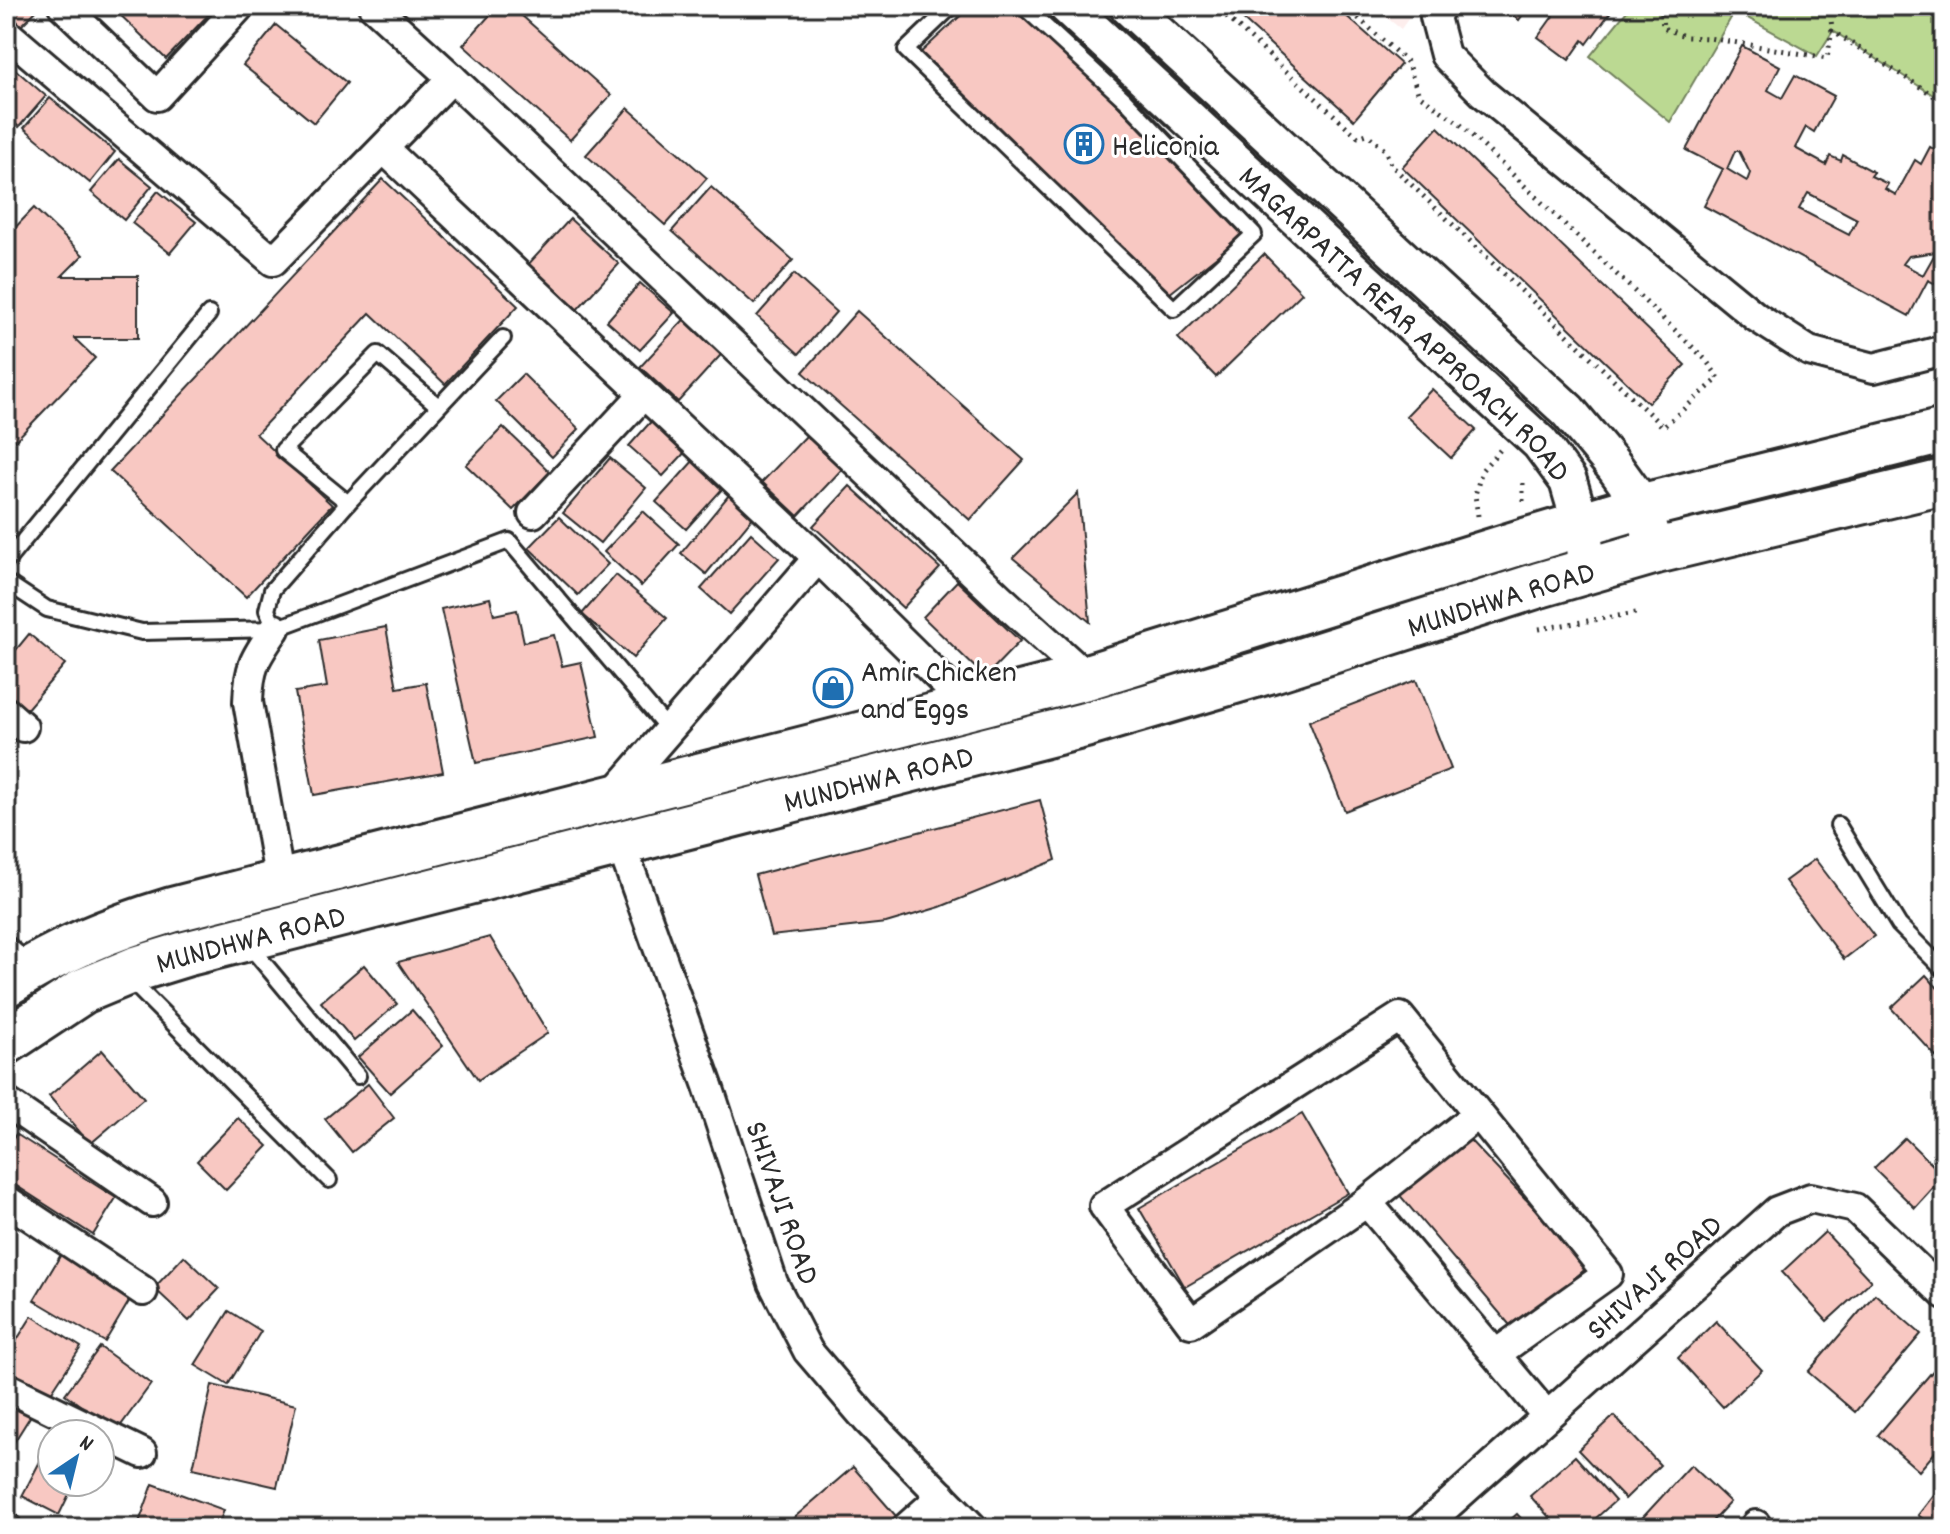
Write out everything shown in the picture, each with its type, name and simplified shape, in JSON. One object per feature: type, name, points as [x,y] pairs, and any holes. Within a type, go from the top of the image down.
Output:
[{"type":"highway","name":"MUNDHWA ROAD","points":[[15,965],[120,925],[1087,677],[1643,506],[1944,431]]},
{"type":"highway","name":"MUNDHWA ROAD","points":[[6,1042],[33,1021],[83,991],[185,954],[1085,725],[1656,551],[1944,482]]},
{"type":"street","points":[[63,6],[157,96],[238,8],[236,6]]},
{"type":"street","points":[[373,6],[1087,677]]},
{"type":"street","name":"MAGARPATTA REAR APPROACH ROAD","points":[[1067,6],[1136,90],[1540,443],[1568,481],[1581,525],[1589,570]]},
{"type":"street","name":"MAGARPATTA REAR APPROACH ROAD","points":[[1128,6],[1568,411],[1643,506],[1656,551]]},
{"type":"street","points":[[1441,6],[1435,17],[1445,55],[1483,93],[1756,317],[1809,351],[1874,368],[1944,350]]},
{"type":"street","points":[[6,33],[273,261],[452,78]]},
{"type":"street","points":[[384,149],[818,558],[969,707]]},
{"type":"street","points":[[533,513],[643,395]]},
{"type":"street","points":[[610,798],[818,558]]},
{"type":"street","points":[[275,629],[256,656],[248,675],[248,702],[280,882]]},
{"type":"street","name":"SHIVAJI ROAD","points":[[624,843],[628,864],[708,1086],[773,1283],[808,1351],[867,1420],[973,1528]]},
{"type":"street","points":[[1477,1115],[1367,1202],[1191,1323],[1104,1206],[1400,1017],[1608,1274],[1496,1354]]},
{"type":"street","points":[[6,1102],[152,1202]]},
{"type":"street","name":"SHIVAJI ROAD","points":[[1422,1528],[1777,1211],[1811,1198],[1855,1208],[1944,1294]]},
{"type":"street","points":[[6,1200],[143,1291]]},
{"type":"street","points":[[1367,1202],[1547,1416]]},
{"type":"street","points":[[6,1387],[142,1453]]},
{"type":"street","points":[[906,1528],[942,1496]]},
{"type":"lane","points":[[952,6],[906,50],[1174,309],[1254,234],[1136,90],[1023,6]]},
{"type":"lane","points":[[6,562],[209,314]]},
{"type":"lane","points":[[275,629],[267,610],[272,590],[348,503],[503,338]]},
{"type":"lane","points":[[348,503],[283,450],[378,354],[438,406]]},
{"type":"lane","points":[[6,582],[47,609],[142,632],[275,629],[509,541],[668,729]]},
{"type":"lane","points":[[1838,825],[1899,925],[1944,970]]},
{"type":"lane","points":[[244,940],[358,1076]]},
{"type":"lane","points":[[124,974],[329,1180]]},
{"type":"path","points":[[1215,6],[1358,137],[1367,134],[1385,150],[1392,166],[1663,427],[1719,378],[1705,359],[1460,124],[1419,95],[1407,62],[1345,6]]},
{"type":"path","points":[[1661,6],[1663,28],[1687,37],[1827,58],[1832,31],[1830,6]]},
{"type":"path","points":[[1832,31],[1944,102]]},
{"type":"path","points":[[1499,439],[1509,456]]},
{"type":"path","points":[[1476,524],[1479,513],[1475,495],[1482,470],[1504,447]]},
{"type":"path","points":[[1523,479],[1523,505]]},
{"type":"shaded area","points":[[1372,6],[1417,6],[1401,29]]},
{"type":"green space","points":[[1631,6],[1944,6],[1944,102],[1833,31],[1817,56],[1735,11],[1670,122],[1590,56]]},
{"type":"building","points":[[6,6],[41,6],[13,34],[6,27]]},
{"type":"building","points":[[111,6],[201,6],[209,14],[166,59]]},
{"type":"building","points":[[498,6],[511,6],[611,95],[570,140],[463,45]]},
{"type":"building","name":"Heliconia","points":[[971,6],[1018,6],[1246,233],[1169,294],[918,55]]},
{"type":"building","name":"Heliconia","points":[[1228,6],[1335,6],[1401,64],[1354,120]]},
{"type":"building","points":[[1499,6],[1529,6],[1519,20]]},
{"type":"building","points":[[1551,6],[1615,6],[1587,44],[1583,40],[1569,60],[1538,37],[1553,16],[1547,11]]},
{"type":"building","points":[[276,25],[347,83],[314,123],[243,65]]},
{"type":"building","points":[[1742,46],[1780,66],[1768,90],[1782,98],[1795,75],[1834,96],[1814,132],[1806,127],[1795,148],[1826,165],[1830,156],[1841,161],[1843,155],[1874,172],[1871,176],[1888,184],[1885,189],[1896,195],[1915,160],[1921,164],[1930,147],[1944,155],[1944,288],[1928,280],[1909,316],[1704,206],[1723,169],[1686,150]],"holes":[[[1735,151],[1739,151],[1750,173],[1747,181],[1727,169]],[[1808,193],[1857,219],[1849,235],[1799,209]],[[1936,252],[1923,275],[1903,264],[1909,256]]]},
{"type":"building","points":[[8,63],[46,96],[19,127],[6,116]]},
{"type":"building","points":[[50,98],[115,152],[90,183],[24,128]]},
{"type":"building","points":[[628,108],[707,178],[665,225],[586,155]]},
{"type":"building","points":[[1438,127],[1685,365],[1648,403],[1402,167]]},
{"type":"building","points":[[119,159],[152,186],[124,220],[91,192]]},
{"type":"building","points":[[383,179],[518,306],[445,384],[370,313],[256,434],[332,505],[246,597],[110,471]]},
{"type":"building","points":[[711,187],[793,260],[754,304],[672,231]]},
{"type":"building","points":[[158,191],[196,222],[170,253],[132,223]]},
{"type":"building","points":[[34,208],[83,255],[62,276],[138,276],[138,338],[74,338],[95,358],[12,444],[12,479],[6,479],[6,319],[12,313],[6,307],[6,237]]},
{"type":"building","points":[[570,219],[619,264],[574,313],[525,268]]},
{"type":"building","points":[[1264,254],[1302,293],[1216,377],[1178,338]]},
{"type":"building","points":[[794,274],[836,312],[799,354],[757,316]]},
{"type":"building","points":[[640,283],[674,313],[640,350],[607,321]]},
{"type":"building","points":[[692,311],[729,346],[678,402],[640,367]]},
{"type":"building","points":[[857,311],[1024,460],[970,520],[803,372]]},
{"type":"building","points":[[523,374],[579,429],[552,457],[496,401]]},
{"type":"building","points":[[1432,389],[1476,430],[1451,458],[1406,416]]},
{"type":"building","points":[[655,417],[689,448],[663,476],[629,446]]},
{"type":"building","points":[[503,427],[550,472],[513,510],[466,465]]},
{"type":"building","points":[[808,434],[843,468],[798,516],[762,482]]},
{"type":"building","points":[[610,458],[646,488],[600,543],[563,513]]},
{"type":"building","points":[[694,460],[724,487],[686,529],[656,502]]},
{"type":"building","points":[[850,486],[940,568],[903,608],[813,526]]},
{"type":"building","points":[[1078,493],[1090,622],[1013,558]]},
{"type":"building","points":[[729,495],[754,516],[706,574],[681,553]]},
{"type":"building","points":[[643,511],[679,544],[641,586],[604,552]]},
{"type":"building","points":[[559,517],[608,564],[578,595],[529,548]]},
{"type":"building","points":[[751,533],[779,558],[729,614],[701,589]]},
{"type":"building","points":[[616,575],[667,618],[633,658],[582,614]]},
{"type":"building","points":[[957,581],[1020,641],[985,677],[923,617]]},
{"type":"building","points":[[490,598],[494,615],[517,610],[524,642],[554,635],[562,666],[581,662],[598,737],[476,763],[441,609]]},
{"type":"building","points":[[386,627],[397,688],[426,683],[443,772],[314,795],[295,692],[327,687],[319,640]]},
{"type":"building","points":[[29,634],[65,664],[26,710],[6,693],[6,662]]},
{"type":"building","points":[[1416,680],[1451,769],[1345,811],[1309,721]]},
{"type":"building","points":[[1040,800],[1056,860],[940,907],[886,923],[771,936],[755,875]]},
{"type":"building","points":[[1815,859],[1874,936],[1844,959],[1785,881]]},
{"type":"building","points":[[490,937],[548,1033],[478,1080],[398,962]]},
{"type":"building","points":[[364,965],[397,1004],[354,1041],[321,1002]]},
{"type":"building","points":[[1926,975],[1944,995],[1944,1065],[1891,1008]]},
{"type":"building","points":[[412,1010],[443,1046],[390,1093],[358,1057]]},
{"type":"building","points":[[102,1050],[144,1098],[90,1144],[49,1096]]},
{"type":"building","points":[[368,1084],[394,1118],[352,1152],[325,1119]]},
{"type":"building","points":[[1302,1114],[1348,1193],[1185,1287],[1139,1208]]},
{"type":"building","points":[[238,1118],[268,1146],[226,1190],[197,1161]]},
{"type":"building","points":[[16,1134],[116,1198],[93,1235],[6,1179],[6,1150]]},
{"type":"building","points":[[1466,1136],[1589,1266],[1514,1330],[1397,1192]]},
{"type":"building","points":[[1905,1138],[1944,1176],[1915,1208],[1874,1168]]},
{"type":"building","points":[[1825,1232],[1871,1281],[1827,1321],[1782,1272]]},
{"type":"building","points":[[63,1251],[134,1293],[105,1342],[34,1300]]},
{"type":"building","points":[[184,1256],[219,1289],[189,1321],[154,1288]]},
{"type":"building","points":[[1875,1294],[1921,1334],[1855,1412],[1808,1372]]},
{"type":"building","points":[[6,1310],[16,1316],[6,1332]]},
{"type":"building","points":[[229,1311],[261,1331],[228,1385],[195,1365]]},
{"type":"building","points":[[32,1316],[81,1347],[49,1396],[6,1369],[6,1357]]},
{"type":"building","points":[[1716,1321],[1762,1370],[1723,1407],[1678,1358]]},
{"type":"building","points":[[100,1347],[151,1384],[116,1432],[116,1418],[97,1418],[65,1394]]},
{"type":"building","points":[[1937,1366],[1944,1372],[1944,1442],[1919,1471],[1878,1435]]},
{"type":"building","points":[[212,1385],[296,1405],[277,1487],[193,1468]]},
{"type":"building","points":[[6,1395],[33,1412],[6,1455]]},
{"type":"building","points":[[1614,1416],[1660,1465],[1625,1499],[1578,1450]]},
{"type":"building","points":[[1575,1456],[1615,1501],[1585,1528],[1559,1528],[1530,1496]]},
{"type":"building","points":[[1691,1465],[1730,1502],[1706,1528],[1633,1528]]},
{"type":"building","points":[[853,1467],[896,1516],[883,1528],[782,1528]]},
{"type":"building","points":[[36,1469],[36,1498],[67,1498],[59,1515],[22,1496]]},
{"type":"building","points":[[1944,1482],[1944,1528],[1935,1528],[1918,1515]]},
{"type":"building","points":[[153,1484],[224,1510],[217,1528],[137,1528]]},
{"type":"building","points":[[1517,1514],[1530,1528],[1501,1528]]},
{"type":"place","name":"Heliconia","points":[[1084,144]]},
{"type":"place","name":"Amir Chicken and Eggs","points":[[833,688]]}]
